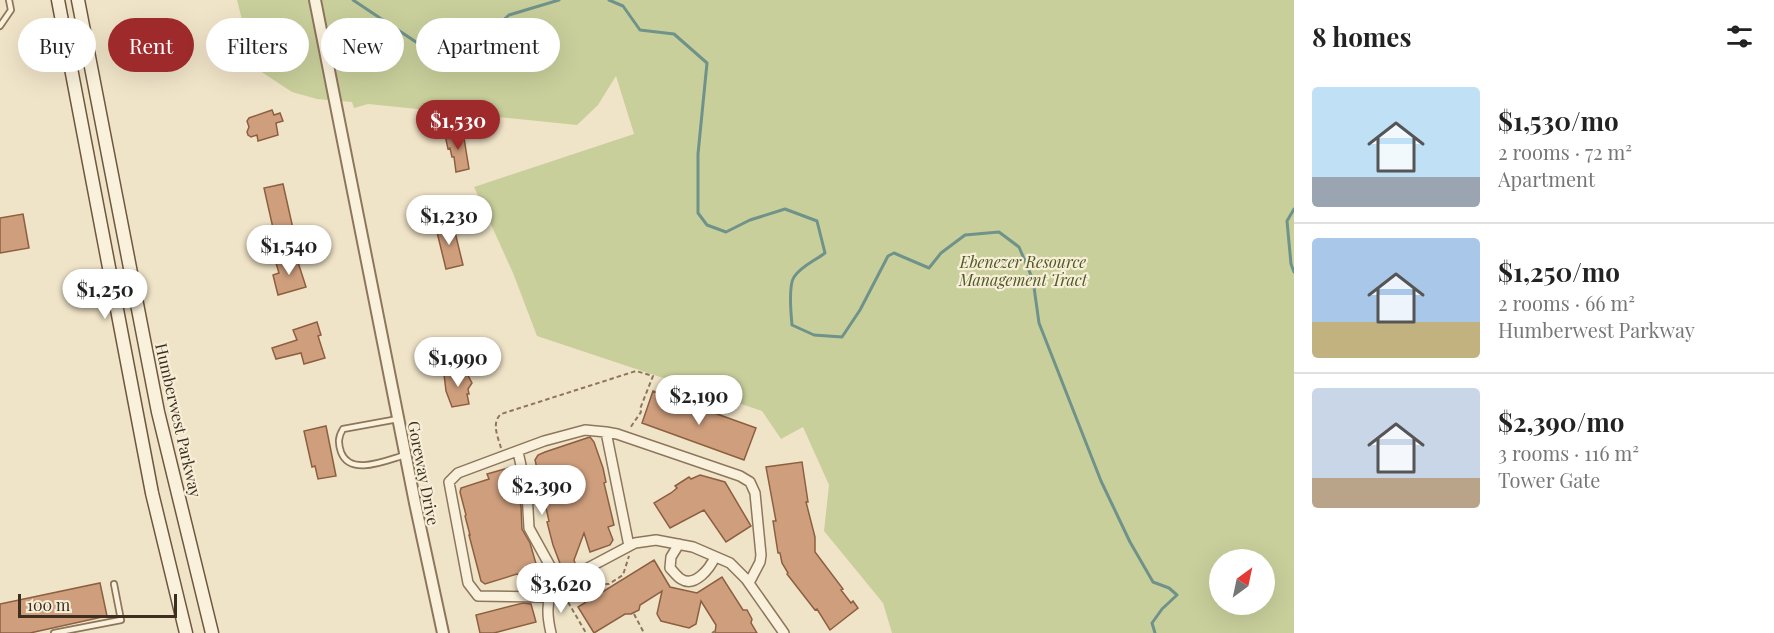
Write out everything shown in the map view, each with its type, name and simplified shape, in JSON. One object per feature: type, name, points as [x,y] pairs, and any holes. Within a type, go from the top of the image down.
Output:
[{"type":"main road","points":[[58,0],[152,493],[186,633]]},
{"type":"main road","name":"Humberwest Parkway","points":[[78,0],[158,412],[212,633]]},
{"type":"street","name":"Goreway Drive","points":[[315,0],[405,455],[443,633]]},
{"type":"street","points":[[548,597],[478,596],[468,583],[449,482],[458,473],[544,441],[585,430],[606,432],[626,438],[740,476],[750,482],[754,493],[761,555],[760,562],[749,583]]},
{"type":"street","points":[[606,432],[630,549]]},
{"type":"street","points":[[518,452],[526,492],[529,528],[560,584]]},
{"type":"street","points":[[551,633],[548,597],[554,586],[630,549],[635,543],[656,540],[693,547],[730,563],[749,583],[784,633]]},
{"type":"street","points":[[679,544],[671,557],[670,568],[680,579],[689,582],[699,578],[711,565],[715,556]]},
{"type":"lane","points":[[0,26],[11,10],[9,0]]},
{"type":"lane","points":[[398,419],[343,429],[338,440],[339,447],[347,462],[356,465],[405,455]]},
{"type":"lane","points":[[54,633],[122,620],[114,585]]},
{"type":"path","points":[[503,457],[495,423],[496,418],[501,414],[636,371],[653,376],[640,409],[641,412],[632,423],[626,438]]},
{"type":"path","points":[[548,612],[596,584],[609,584],[623,575],[630,549]]},
{"type":"path","points":[[568,601],[586,633]]},
{"type":"path","points":[[634,614],[644,633]]},
{"type":"green space","name":"Ebenezer Resource Management Tract","points":[[237,0],[1294,0],[1294,633],[892,633],[883,603],[824,531],[829,485],[803,427],[781,439],[762,411],[537,336],[513,273],[474,187],[634,134],[616,76],[598,105],[577,125],[368,104],[354,108],[352,102],[317,99],[292,92],[262,72],[309,72],[309,18],[242,18]]},
{"type":"building","points":[[272,110],[274,115],[280,113],[283,121],[276,123],[278,135],[258,141],[257,135],[251,137],[248,135],[247,121],[249,118]]},
{"type":"building","points":[[463,132],[469,169],[456,172],[454,157],[452,157],[450,148],[448,149],[445,135]]},
{"type":"building","points":[[283,184],[294,233],[275,237],[264,188]]},
{"type":"building","points":[[23,214],[29,248],[0,253],[0,218]]},
{"type":"building","points":[[453,224],[463,265],[446,269],[436,228]]},
{"type":"building","points":[[296,256],[306,287],[278,295],[273,275],[279,273],[276,263]]},
{"type":"building","points":[[317,322],[321,335],[318,336],[325,358],[304,364],[301,353],[276,359],[272,348],[297,340],[293,330]]},
{"type":"building","points":[[465,370],[472,383],[468,389],[469,394],[467,394],[469,404],[452,407],[446,391],[444,374]]},
{"type":"building","points":[[653,391],[756,428],[744,460],[642,423]]},
{"type":"building","points":[[326,426],[336,476],[318,479],[315,466],[312,467],[304,431]]},
{"type":"building","points":[[590,437],[603,468],[606,482],[604,483],[614,525],[608,527],[613,540],[610,545],[590,552],[584,533],[574,560],[575,563],[566,567],[561,566],[547,522],[549,521],[535,460],[538,455],[545,452]]},
{"type":"building","points":[[802,462],[808,502],[806,502],[815,537],[815,552],[843,589],[841,590],[858,608],[830,630],[817,609],[815,610],[787,574],[780,553],[778,553],[773,521],[776,521],[766,467]]},
{"type":"building","points":[[508,468],[513,471],[519,493],[517,494],[521,506],[522,529],[530,543],[539,574],[536,583],[531,580],[527,582],[526,578],[517,574],[485,584],[481,581],[469,535],[461,488],[489,479],[487,474]]},
{"type":"building","points":[[700,475],[725,482],[751,526],[726,542],[704,510],[670,528],[654,503],[671,493],[677,488],[675,486],[689,477],[691,479]]},
{"type":"building","points":[[654,560],[670,587],[697,593],[722,577],[743,610],[747,610],[757,633],[715,633],[716,625],[701,601],[696,624],[689,628],[661,621],[657,614],[662,591],[640,605],[639,610],[625,614],[594,633],[578,607]]},
{"type":"building","points":[[100,583],[107,616],[30,633],[0,633],[0,604]]},
{"type":"building","points":[[523,603],[531,604],[536,622],[494,633],[480,633],[476,615]]},
{"type":"waterway","points":[[353,0],[452,66],[509,15],[559,0]]},
{"type":"waterway","points":[[609,0],[623,6],[640,30],[674,34],[707,63],[698,154],[698,213],[707,225],[726,232],[750,220],[785,209],[817,221],[825,253],[804,267],[792,281],[790,293],[792,325],[814,335],[842,337],[860,310],[888,256],[894,253],[929,268],[941,253],[965,235],[999,232],[1019,247],[1033,280],[1039,323],[1101,481],[1130,542],[1153,582],[1169,588],[1177,595],[1162,609],[1152,623],[1155,633]]},
{"type":"waterway","points":[[1294,209],[1287,221],[1291,264],[1294,272]]}]
